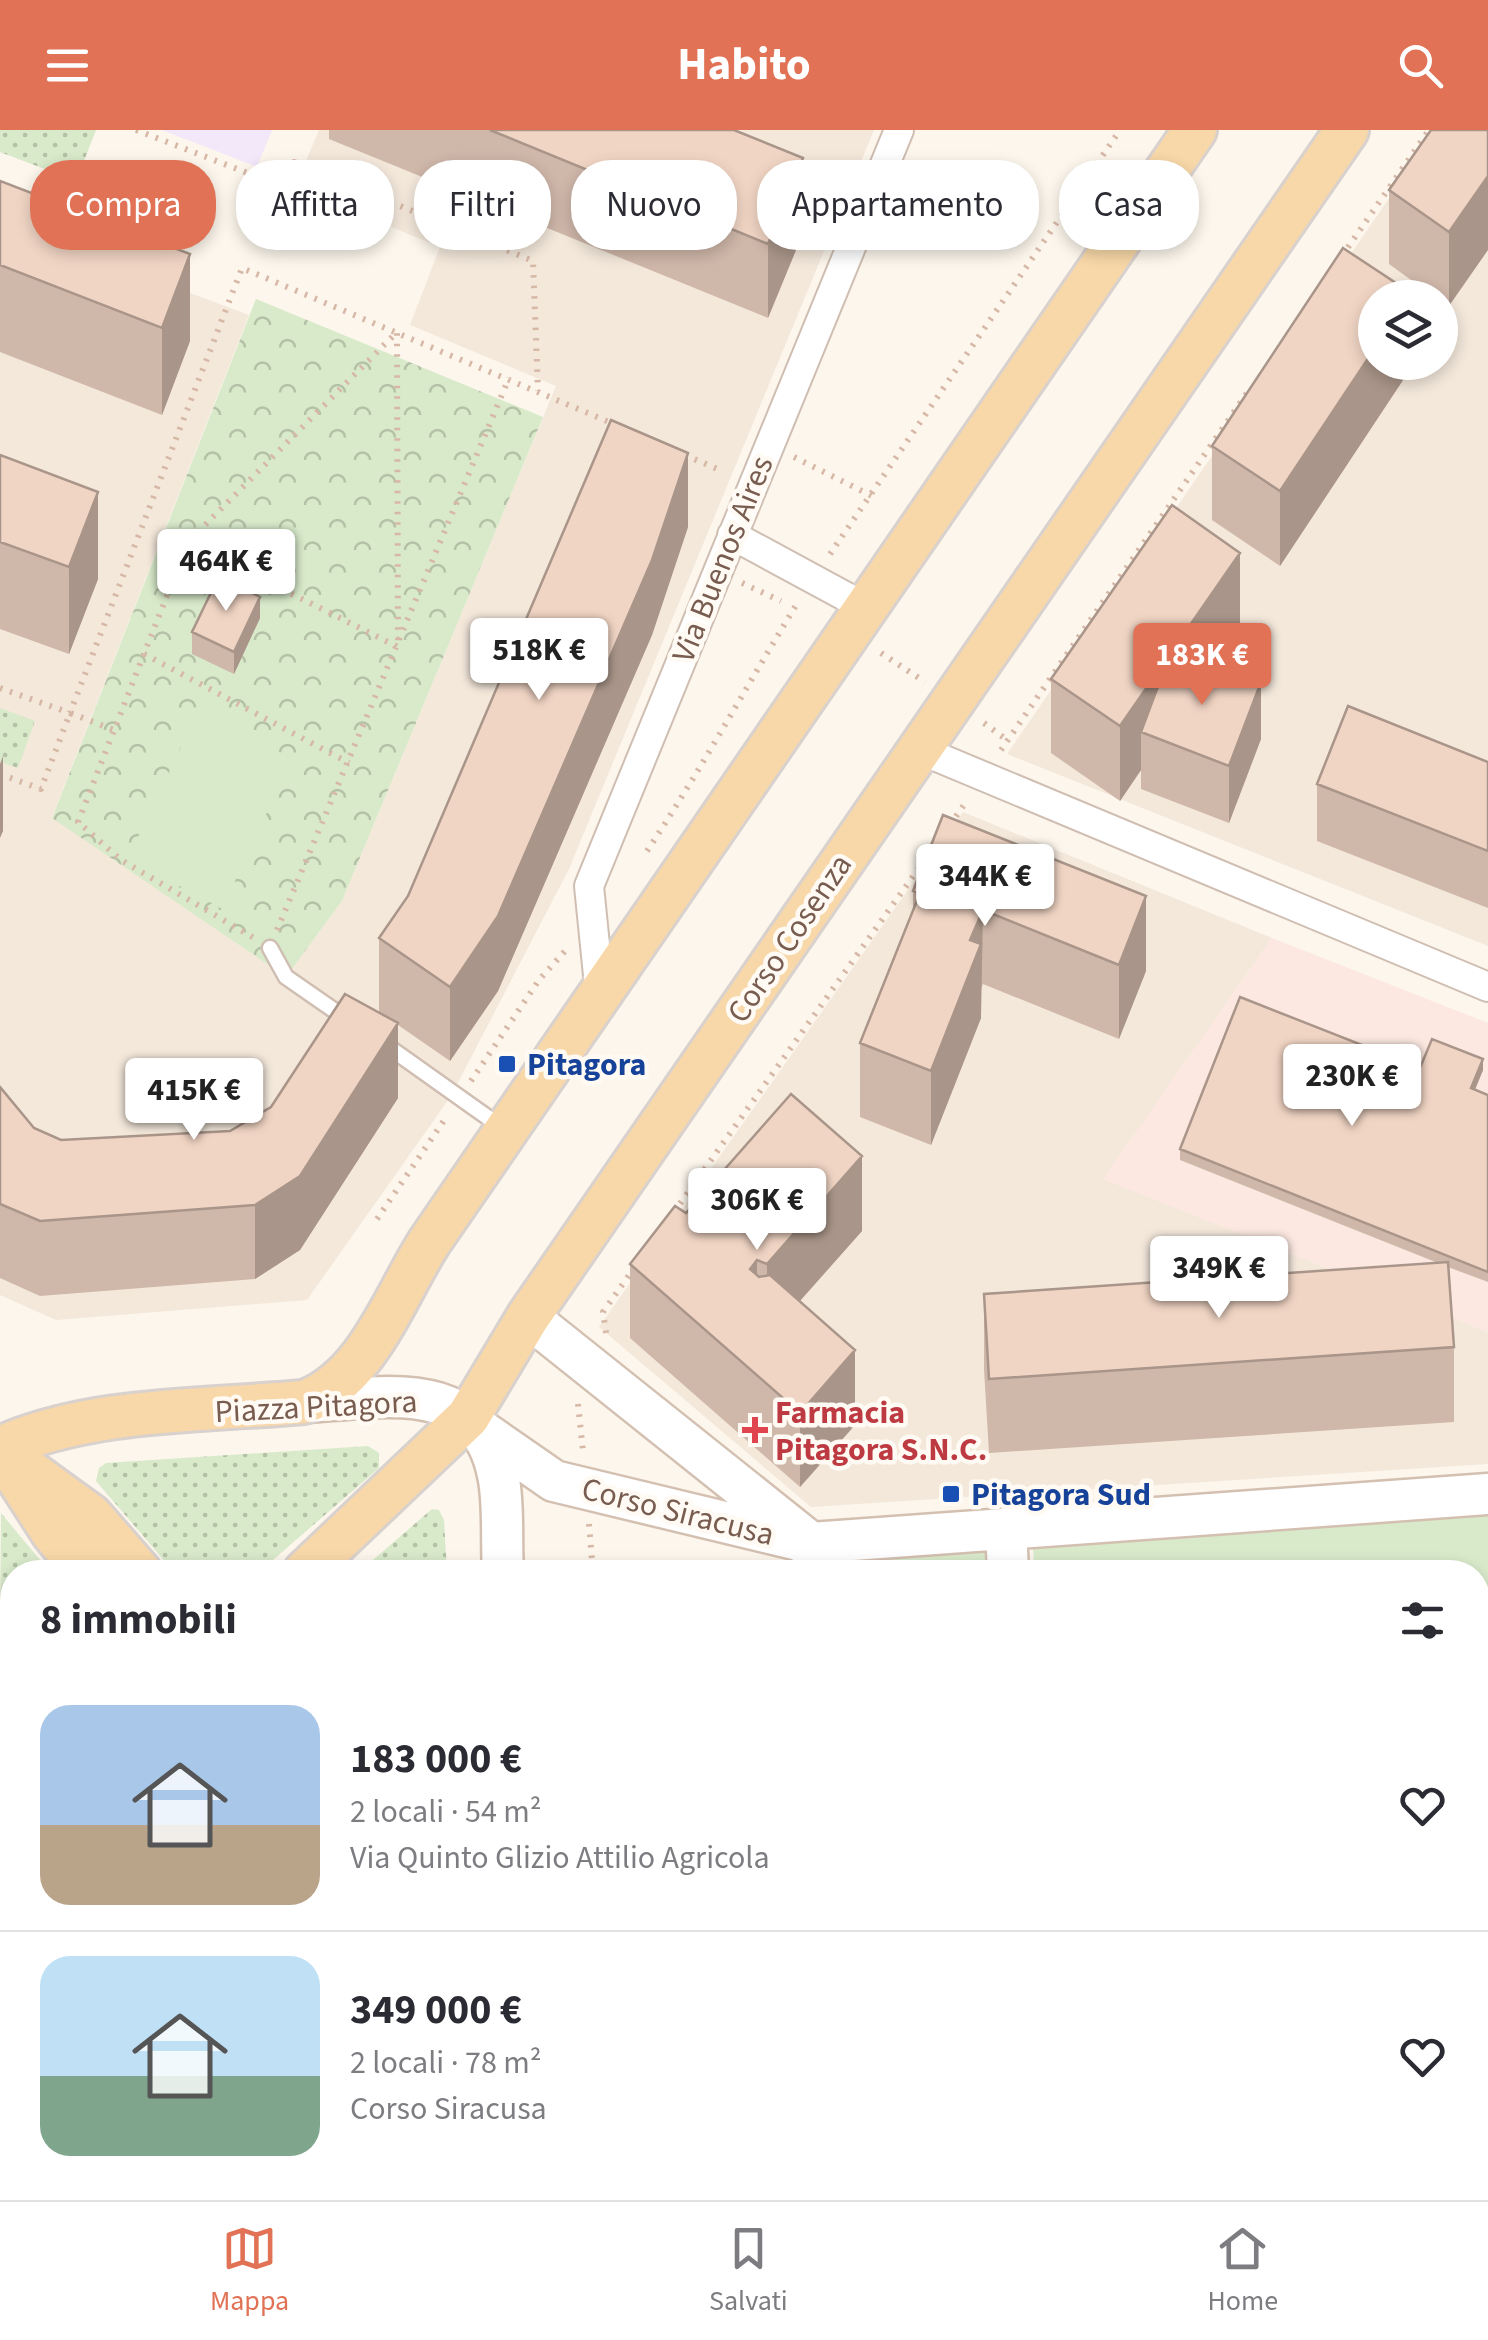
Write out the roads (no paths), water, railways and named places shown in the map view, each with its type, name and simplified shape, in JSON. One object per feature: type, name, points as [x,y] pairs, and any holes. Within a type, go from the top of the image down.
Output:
[{"type":"main road","points":[[304,1402],[324,1395],[354,1368],[422,1254],[1195,130]]},
{"type":"main road","name":"Corso Cosenza","points":[[319,1560],[475,1424],[528,1317],[1346,130]]},
{"type":"main road","name":"Piazza Pitagora","points":[[0,1450],[32,1434],[92,1422],[304,1402]]},
{"type":"main road","points":[[0,1450],[53,1533],[75,1560]]},
{"type":"main road","points":[[0,1450],[91,1516],[130,1560]]},
{"type":"street","name":"Via Buenos Aires","points":[[600,996],[589,886],[898,130]]},
{"type":"street","points":[[732,535],[814,576],[857,620]]},
{"type":"street","points":[[918,749],[982,779],[1488,987]]},
{"type":"street","points":[[528,1317],[812,1558]]},
{"type":"street","name":"Piazza Pitagora","points":[[304,1402],[429,1398],[475,1424]]},
{"type":"street","points":[[475,1424],[500,1482],[503,1560]]},
{"type":"street","name":"Corso Siracusa","points":[[475,1424],[530,1468],[554,1481],[812,1558],[1006,1528],[1488,1494]]},
{"type":"street","points":[[1006,1528],[1007,1560]]},
{"type":"lane","points":[[270,948],[286,977],[507,1130]]},
{"type":"place","name":"Pitagora","points":[[507,1064]]},
{"type":"place","name":"Farmacia Pitagora S.N.C.","points":[[755,1430]]},
{"type":"place","name":"Pitagora Sud","points":[[951,1494]]}]
